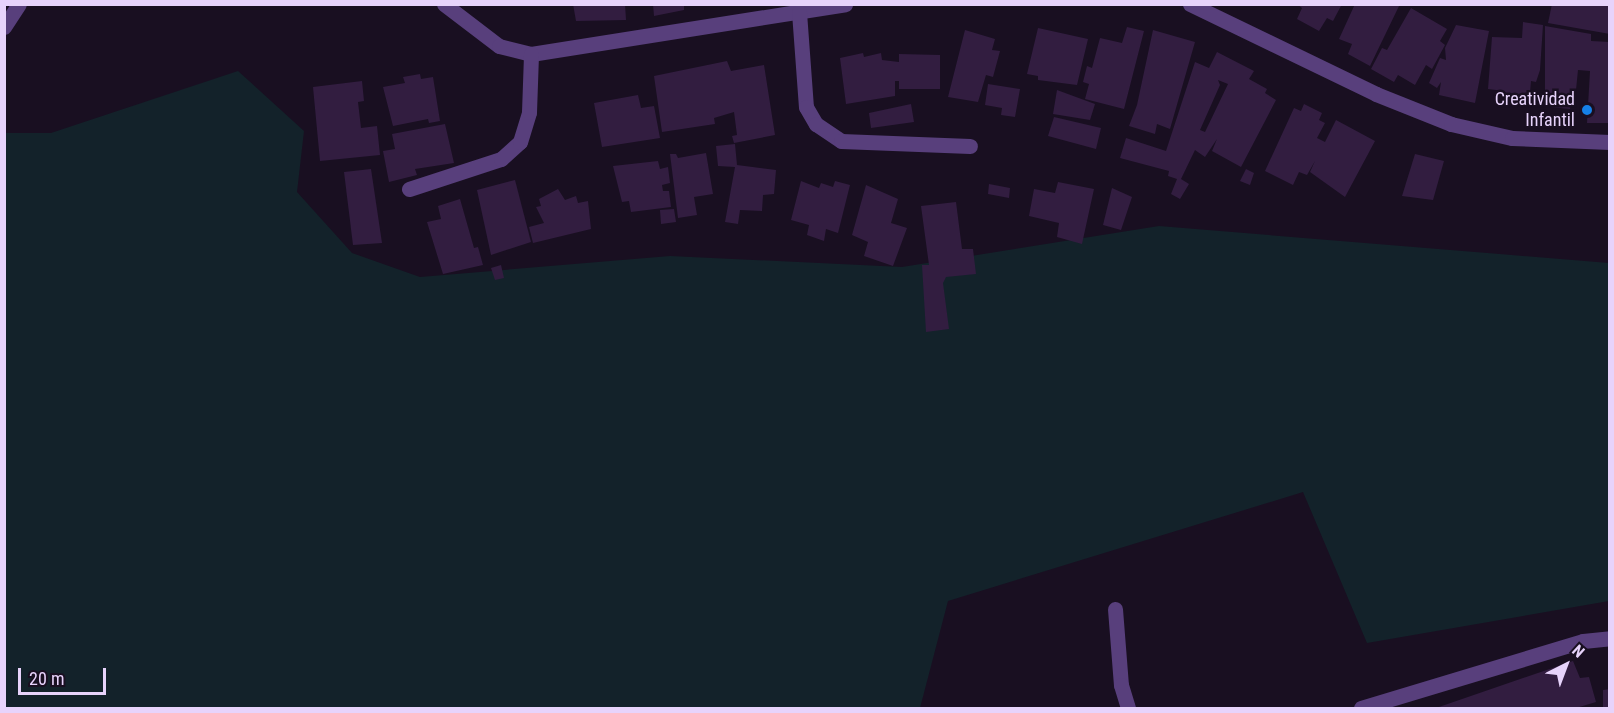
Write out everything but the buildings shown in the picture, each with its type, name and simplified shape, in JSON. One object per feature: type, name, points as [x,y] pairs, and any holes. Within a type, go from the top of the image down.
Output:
[{"type":"street","points":[[4,27],[18,4]]},
{"type":"street","points":[[444,4],[499,46],[531,54],[845,4]]},
{"type":"street","points":[[1190,4],[1376,94],[1451,124],[1512,138],[1610,142]]},
{"type":"street","points":[[799,12],[806,107],[816,124],[841,141],[970,146]]},
{"type":"street","points":[[409,189],[501,159],[520,142],[529,112],[531,54]]},
{"type":"street","points":[[1115,609],[1121,685],[1128,708]]},
{"type":"street","points":[[1361,708],[1583,641],[1610,638]]},
{"type":"shaded area","points":[[238,71],[304,131],[297,192],[352,253],[420,277],[670,256],[902,267],[1159,226],[1609,263],[1609,601],[1367,643],[1303,492],[948,601],[920,708],[5,708],[5,133],[51,133]]},
{"type":"place","name":"Creatividad Infantil","points":[[1587,110]]}]
